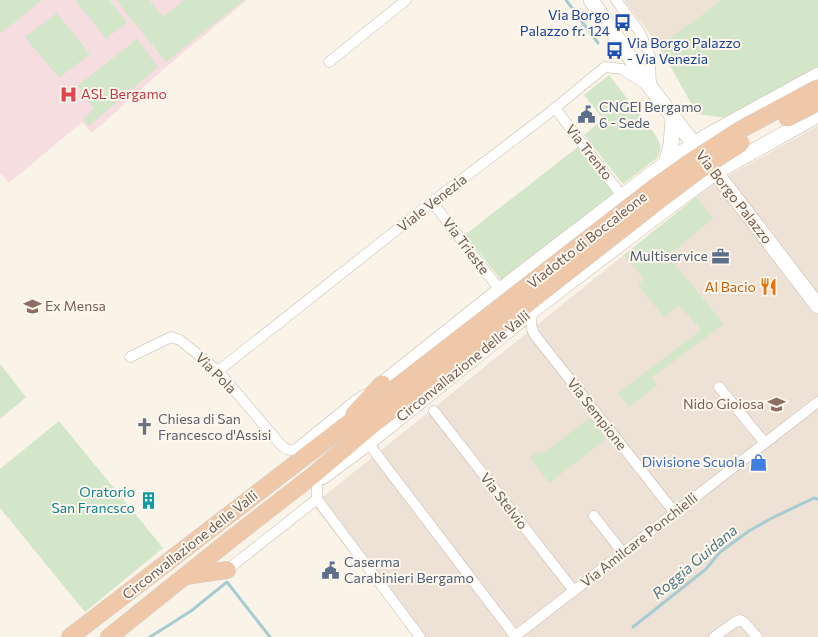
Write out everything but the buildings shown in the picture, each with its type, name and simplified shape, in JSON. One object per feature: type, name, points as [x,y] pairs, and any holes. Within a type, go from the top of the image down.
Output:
[{"type":"highway","name":"Viadotto di Boccaleone","points":[[372,416],[655,187],[740,130],[818,89]]},
{"type":"highway","name":"Viadotto di Boccaleone","points":[[372,416],[607,241],[699,170],[746,140],[818,102]]},
{"type":"highway","points":[[342,428],[382,384]]},
{"type":"highway","name":"Circonvallazione delle Valli","points":[[70,637],[342,428],[372,416]]},
{"type":"highway","name":"Circonvallazione delle Valli","points":[[109,637],[231,538],[312,476],[372,416]]},
{"type":"highway","points":[[231,538],[274,515],[317,481]]},
{"type":"highway","points":[[186,576],[227,570]]},
{"type":"main road","name":"Via Borgo Palazzo","points":[[591,0],[673,118],[714,169],[818,306]]},
{"type":"main road","points":[[382,384],[500,290],[666,163],[707,136],[818,75]]},
{"type":"main road","points":[[714,169],[713,154],[719,147],[754,125],[818,89]]},
{"type":"main road","name":"Circonvallazione delle Valli","points":[[317,481],[368,443],[533,310],[714,169],[818,115]]},
{"type":"main road","points":[[666,163],[671,145],[673,118]]},
{"type":"street","points":[[329,62],[406,0]]},
{"type":"street","points":[[616,0],[639,31],[650,56],[651,88]]},
{"type":"street","name":"Viale Venezia","points":[[218,371],[432,202],[555,108],[605,67],[622,69],[651,88]]},
{"type":"street","name":"Via Trento","points":[[555,108],[622,196]]},
{"type":"street","name":"Via Trieste","points":[[432,202],[500,290]]},
{"type":"street","name":"Via Sempione","points":[[533,310],[531,322],[534,334],[675,513]]},
{"type":"street","name":"Via Pola","points":[[130,357],[171,336],[180,340],[218,371],[282,446],[287,450],[292,451],[356,400],[382,384]]},
{"type":"street","points":[[719,387],[765,443]]},
{"type":"street","name":"Via Amilcare Ponchielli","points":[[514,637],[818,402]]},
{"type":"street","name":"Via Stelvio","points":[[434,412],[574,591]]},
{"type":"street","points":[[368,443],[514,637]]},
{"type":"street","points":[[317,481],[317,499],[420,637]]},
{"type":"street","points":[[227,570],[317,499]]},
{"type":"street","points":[[594,516],[622,553]]},
{"type":"street","points":[[714,637],[740,620],[744,622],[757,637]]},
{"type":"shaded area","name":"ASL Bergamo","points":[[0,0],[247,0],[166,67],[92,133],[82,122],[9,183],[0,172]]},
{"type":"shaded area","points":[[624,0],[722,0],[659,46]]},
{"type":"shaded area","points":[[818,126],[818,637],[416,637],[313,505],[696,197],[715,183]]},
{"type":"green space","points":[[3,0],[42,0],[0,34],[0,2]]},
{"type":"green space","points":[[75,0],[109,0],[127,22],[106,39]]},
{"type":"green space","points":[[116,0],[151,0],[150,1],[163,17],[184,0],[244,0],[166,62]]},
{"type":"green space","points":[[722,0],[818,0],[818,70],[728,118],[697,114],[659,46]]},
{"type":"green space","points":[[57,13],[90,54],[59,78],[25,37]]},
{"type":"green space","points":[[137,39],[158,67],[89,126],[83,119],[94,109],[77,86]]},
{"type":"green space","points":[[609,75],[654,133],[660,145],[660,151],[657,158],[623,184],[584,135],[603,119],[584,95]]},
{"type":"green space","points":[[579,146],[615,193],[502,281],[465,235]]},
{"type":"green space","points":[[696,197],[713,218],[668,256],[724,324],[651,378],[657,385],[629,407],[618,393],[701,330],[679,305],[664,317],[638,285],[644,279],[624,255]]},
{"type":"green space","points":[[0,364],[26,397],[0,419]]},
{"type":"green space","points":[[590,418],[606,439],[549,483],[530,458],[539,451],[542,454]]},
{"type":"green space","points":[[59,421],[163,548],[85,612],[0,508],[0,469]]},
{"type":"waterway","points":[[566,0],[598,43]]},
{"type":"waterway","name":"Roggia Guidana","points":[[633,627],[706,569],[720,552],[749,531],[814,498],[818,499]]},
{"type":"waterway","name":"Roggia Guidana","points":[[150,637],[191,611],[227,582],[270,637]]},
{"type":"place","name":"Via Borgo Palazzo fr. 124","points":[[623,23]]},
{"type":"place","name":"Via Borgo Palazzo - Via Venezia","points":[[614,51]]},
{"type":"place","name":"ASL Bergamo","points":[[68,94]]},
{"type":"place","name":"CNGEI Bergamo 6 - Sede","points":[[586,115]]},
{"type":"place","name":"Multiservice","points":[[721,256]]},
{"type":"place","name":"Al Bacio","points":[[769,287]]},
{"type":"place","name":"Ex Mensa","points":[[32,306]]},
{"type":"place","name":"Nido Gioiosa","points":[[777,404]]},
{"type":"place","name":"Chiesa di San Francesco d'Assisi","points":[[145,427]]},
{"type":"place","name":"Divisione Scuola","points":[[758,462]]},
{"type":"place","name":"Oratorio San Francsco","points":[[148,500]]},
{"type":"place","name":"Caserma Carabinieri Bergamo","points":[[331,570]]}]
